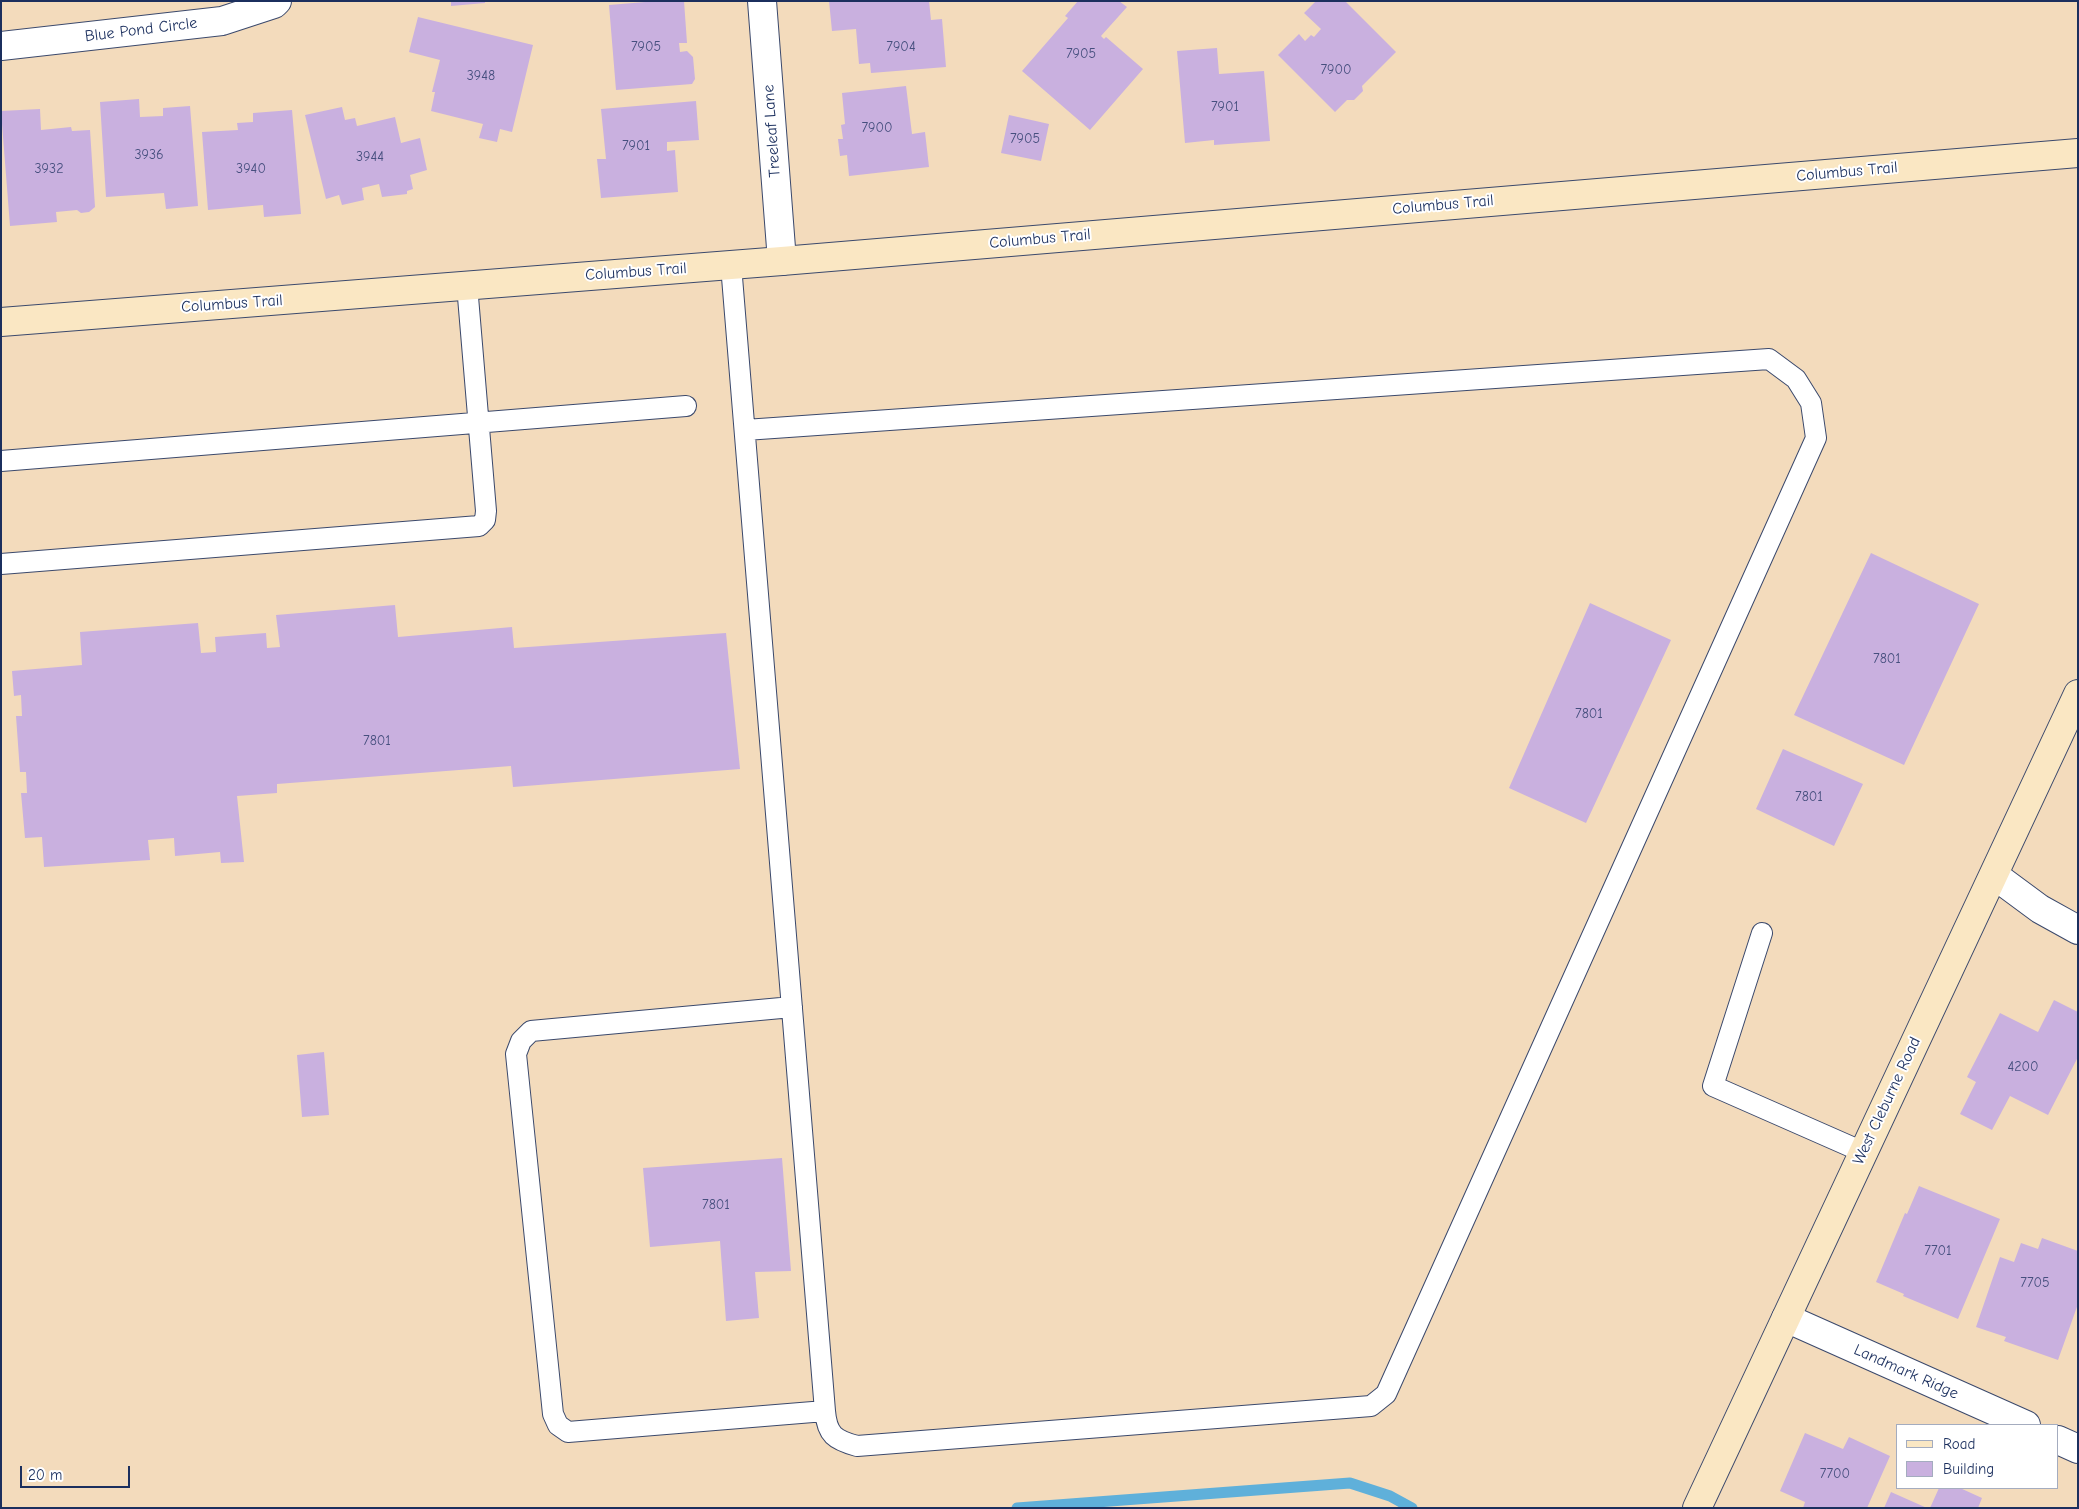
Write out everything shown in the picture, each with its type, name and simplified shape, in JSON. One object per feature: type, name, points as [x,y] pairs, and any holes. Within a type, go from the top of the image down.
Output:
[{"type":"street","name":"Blue Pond Circle","points":[[1,46],[222,21],[274,4],[277,1]]},
{"type":"street","name":"Treeleaf Lane","points":[[762,1],[782,261]]},
{"type":"street","name":"Columbus Trail","points":[[1,322],[782,261],[2078,152]]},
{"type":"street","name":"West Cleburne Road","points":[[1697,1508],[2078,694]]},
{"type":"street","points":[[1994,875],[2040,909],[2078,930]]},
{"type":"street","name":"Landmark Ridge","points":[[1786,1318],[2024,1424]]},
{"type":"street","points":[[2059,1440],[2078,1448]]},
{"type":"lane","points":[[731,265],[826,1424],[832,1435],[842,1442],[857,1446],[1371,1406],[1386,1394],[1816,438],[1811,404],[1796,379],[1769,359],[745,430]]},
{"type":"lane","points":[[1,564],[479,526],[485,520],[486,511],[467,286]]},
{"type":"lane","points":[[1,461],[686,406]]},
{"type":"lane","points":[[1762,933],[1713,1086],[1863,1152]]},
{"type":"lane","points":[[792,1007],[531,1031],[521,1041],[516,1054],[553,1414],[558,1425],[568,1432],[825,1411]]},
{"type":"building","points":[[451,1],[485,1],[485,3],[451,6]]},
{"type":"building","points":[[684,1],[687,43],[679,43],[680,52],[687,51],[693,57],[695,79],[692,84],[616,90],[609,5]]},
{"type":"building","points":[[829,1],[929,1],[931,20],[942,19],[946,67],[871,73],[870,63],[859,64],[856,29],[832,31]]},
{"type":"building","points":[[1078,1],[1119,1],[1127,7],[1101,36],[1104,39],[1106,37],[1143,69],[1090,130],[1022,71],[1068,18],[1065,16]]},
{"type":"building","points":[[1316,1],[1345,1],[1396,52],[1362,86],[1363,91],[1354,100],[1347,100],[1335,112],[1278,55],[1299,34],[1305,41],[1311,35],[1314,37],[1321,29],[1304,13]]},
{"type":"building","points":[[418,17],[533,45],[512,132],[500,129],[497,142],[479,138],[483,124],[431,111],[435,92],[432,92],[440,60],[409,52]]},
{"type":"building","points":[[1217,48],[1219,74],[1264,71],[1270,141],[1214,145],[1214,140],[1185,143],[1177,51]]},
{"type":"building","points":[[906,86],[912,134],[925,132],[929,167],[849,176],[847,155],[840,156],[838,139],[843,139],[841,125],[845,124],[842,93]]},
{"type":"building","points":[[139,99],[140,117],[163,116],[163,108],[190,106],[198,206],[166,209],[164,193],[106,197],[100,102]]},
{"type":"building","points":[[696,101],[699,140],[667,142],[667,151],[675,150],[678,192],[601,198],[597,159],[606,159],[601,109]]},
{"type":"building","points":[[342,107],[345,120],[355,118],[357,126],[395,117],[401,143],[420,138],[427,170],[410,175],[413,189],[407,191],[407,194],[382,197],[379,184],[362,188],[364,200],[342,205],[339,195],[326,199],[305,115]]},
{"type":"building","points":[[40,109],[41,130],[71,127],[72,131],[90,130],[95,207],[89,212],[81,213],[77,210],[56,212],[57,222],[10,226],[1,111]]},
{"type":"building","points":[[292,110],[301,214],[264,217],[263,205],[208,210],[202,132],[238,130],[237,123],[253,122],[253,113]]},
{"type":"building","points":[[1009,115],[1049,124],[1041,161],[1001,153]]},
{"type":"building","points":[[1871,553],[1979,604],[1904,765],[1794,715]]},
{"type":"building","points":[[1590,603],[1671,640],[1586,823],[1509,788]]},
{"type":"building","points":[[395,605],[398,637],[512,627],[514,648],[726,633],[740,769],[513,787],[511,766],[277,784],[277,793],[237,796],[244,862],[221,863],[220,852],[175,856],[174,838],[148,840],[150,860],[44,867],[42,837],[25,838],[21,793],[27,793],[26,772],[20,772],[16,716],[22,716],[21,695],[14,696],[12,671],[82,665],[80,632],[198,623],[201,653],[216,652],[215,637],[266,633],[267,648],[280,647],[276,615]]},
{"type":"building","points":[[1783,749],[1863,784],[1834,846],[1756,809]]},
{"type":"building","points":[[2054,1000],[2078,1012],[2078,1057],[2048,1115],[2010,1096],[1992,1130],[1960,1114],[1976,1082],[1967,1077],[2000,1013],[2038,1032]]},
{"type":"building","points":[[324,1052],[329,1115],[302,1117],[297,1055]]},
{"type":"building","points":[[782,1158],[791,1271],[755,1272],[759,1318],[726,1321],[720,1241],[650,1247],[643,1168]]},
{"type":"building","points":[[1919,1186],[2000,1219],[1958,1319],[1903,1296],[1904,1294],[1876,1282],[1905,1213],[1907,1214]]},
{"type":"building","points":[[2042,1238],[2078,1251],[2078,1304],[2058,1360],[2004,1341],[2006,1337],[1976,1327],[2000,1257],[2014,1262],[2021,1243],[2038,1249]]},
{"type":"building","points":[[1805,1433],[1843,1449],[1849,1437],[1890,1456],[1867,1508],[1803,1508],[1805,1502],[1780,1491]]},
{"type":"building","points":[[1939,1489],[1962,1489],[1982,1498],[1978,1508],[1930,1508]]},
{"type":"building","points":[[1891,1492],[1927,1508],[1884,1508]]},
{"type":"waterway","points":[[1017,1508],[1350,1483],[1390,1496],[1412,1508]]}]
